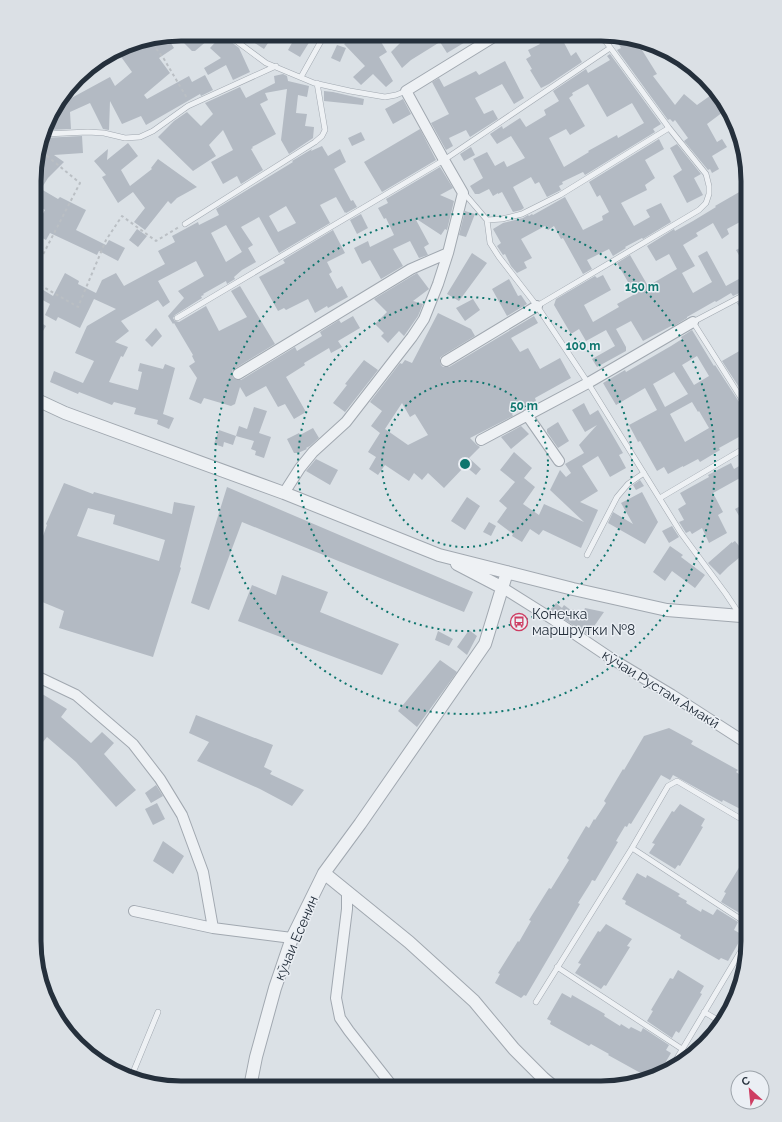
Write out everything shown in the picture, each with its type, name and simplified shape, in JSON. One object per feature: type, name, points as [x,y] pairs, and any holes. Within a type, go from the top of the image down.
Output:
[{"type":"street","points":[[284,493],[300,468],[313,452],[346,422],[412,337],[424,319],[448,254],[463,193],[406,91],[487,41]]},
{"type":"street","points":[[238,374],[411,269],[448,254]]},
{"type":"street","points":[[446,361],[537,306]]},
{"type":"street","points":[[481,440],[588,383],[693,322]]},
{"type":"street","points":[[41,402],[65,413],[284,493],[439,554],[503,588]]},
{"type":"street","points":[[527,415],[559,461]]},
{"type":"street","points":[[439,554],[601,596],[667,610],[741,616]]},
{"type":"street","name":"кӯчаи Есенин","points":[[251,1081],[256,1057],[275,988],[292,938],[324,873],[360,824],[485,644],[507,572]]},
{"type":"street","name":"кӯчаи Рустам Амакӣ","points":[[503,588],[612,659],[672,695],[741,739]]},
{"type":"street","points":[[41,678],[76,695],[133,744],[160,779],[182,815],[203,872],[213,928]]},
{"type":"street","points":[[324,873],[409,942],[474,1001],[514,1049],[547,1081]]},
{"type":"street","points":[[347,891],[347,909],[336,998],[340,1018],[348,1031],[388,1081]]},
{"type":"street","points":[[134,910],[213,928],[292,938]]},
{"type":"lane","points":[[237,41],[266,62],[317,83],[385,97],[406,91]]},
{"type":"lane","points":[[301,77],[321,41]]},
{"type":"lane","points":[[537,306],[699,210],[706,203],[709,194],[706,174],[669,128],[605,41]]},
{"type":"lane","points":[[177,318],[444,160],[610,48]]},
{"type":"lane","points":[[49,134],[88,132],[104,133],[125,138],[140,137],[153,131],[191,104],[276,66]]},
{"type":"lane","points":[[185,224],[315,142],[322,136],[325,130],[317,83]]},
{"type":"lane","points":[[488,220],[502,219],[522,214],[560,195],[669,128]]},
{"type":"lane","points":[[463,193],[488,220],[490,242],[498,257],[537,306],[588,383],[681,533],[741,612]]},
{"type":"lane","points":[[741,297],[693,322],[741,399]]},
{"type":"lane","points":[[660,498],[741,450]]},
{"type":"lane","points":[[586,555],[617,497],[632,480],[644,473]]},
{"type":"lane","points":[[536,1002],[632,848],[668,786],[677,781],[741,819]]},
{"type":"lane","points":[[632,848],[741,919]]},
{"type":"lane","points":[[677,1059],[741,951]]},
{"type":"lane","points":[[557,967],[682,1049]]},
{"type":"lane","points":[[133,1073],[158,1012]]},
{"type":"lane","points":[[704,1012],[717,1019]]},
{"type":"path","points":[[152,44],[164,59],[191,104]]},
{"type":"path","points":[[41,258],[80,183],[47,156],[45,149]]},
{"type":"path","points":[[41,285],[78,307],[106,240],[122,216],[156,241],[185,224]]},
{"type":"building","points":[[182,41],[207,41],[195,51],[192,51]]},
{"type":"building","points":[[216,41],[230,41],[239,48],[250,72],[233,80],[226,65],[208,75],[204,68],[221,58],[210,48]]},
{"type":"building","points":[[252,41],[269,41],[264,49]]},
{"type":"building","points":[[293,41],[310,41],[300,57],[288,50]]},
{"type":"building","points":[[347,41],[381,41],[387,52],[379,57],[393,81],[386,87],[373,74],[361,85],[353,77],[365,66],[344,44]]},
{"type":"building","points":[[402,41],[467,41],[447,53],[440,42],[411,60],[402,68],[391,52]]},
{"type":"building","points":[[538,41],[563,41],[571,56],[576,52],[582,62],[541,88],[530,70],[532,69],[526,59],[531,56],[528,50],[540,44]]},
{"type":"building","points":[[170,42],[174,48],[159,58],[170,73],[144,95],[147,99],[189,76],[192,82],[205,75],[213,90],[201,96],[200,94],[146,125],[141,116],[122,124],[110,101],[109,130],[103,129],[90,103],[70,112],[71,129],[51,130],[67,100],[110,77],[115,86],[132,72],[120,55],[136,48]]},
{"type":"building","points":[[617,42],[646,48],[642,50],[657,74],[653,76],[675,105],[684,94],[697,105],[711,95],[723,112],[707,124],[717,142],[722,139],[727,147],[712,156],[719,169],[712,173],[710,169],[708,170],[684,141],[688,138],[675,120],[673,122],[670,119],[668,120],[617,50],[621,48]]},
{"type":"building","points":[[337,45],[346,48],[340,62],[331,58]]},
{"type":"building","points":[[610,54],[661,124],[653,129],[655,132],[585,175],[583,172],[562,182],[563,184],[559,186],[561,190],[547,197],[539,182],[535,184],[531,177],[513,187],[524,208],[521,210],[513,212],[502,192],[493,196],[489,189],[479,194],[475,194],[470,186],[483,178],[473,159],[487,152],[495,166],[504,161],[507,167],[525,158],[511,136],[497,144],[490,134],[502,126],[503,129],[520,118],[526,127],[546,115],[544,110],[559,101],[553,91],[586,69],[588,73],[610,60],[607,56]],"holes":[[[588,84],[607,117],[632,103],[644,123],[618,138],[617,135],[588,151],[589,152],[564,167],[549,138],[566,129],[570,135],[585,126],[569,98],[573,95],[572,93]]]},
{"type":"building","points":[[505,61],[524,98],[514,104],[502,84],[475,98],[484,114],[493,110],[498,119],[470,137],[466,130],[449,138],[453,146],[446,150],[431,123],[449,114],[432,82],[439,78],[444,87],[476,71],[479,75]]},
{"type":"building","points":[[283,74],[287,76],[288,81],[309,86],[307,97],[298,95],[296,113],[307,114],[305,126],[314,127],[313,138],[289,154],[281,140],[287,89],[265,93],[268,100],[260,104],[276,134],[252,147],[253,148],[251,149],[263,170],[241,184],[237,176],[223,184],[211,162],[233,150],[223,130],[209,145],[216,156],[193,171],[158,137],[174,121],[187,112],[201,126],[213,114],[205,103],[240,87],[246,98],[275,83],[274,76]]},
{"type":"building","points":[[324,91],[364,99],[363,105],[324,101]]},
{"type":"building","points":[[403,99],[411,114],[393,124],[385,109]]},
{"type":"building","points":[[420,129],[436,160],[382,192],[364,162]]},
{"type":"building","points":[[361,132],[365,140],[352,146],[348,138]]},
{"type":"building","points":[[82,136],[83,153],[54,155],[64,162],[48,178],[41,189],[42,163],[48,138]]},
{"type":"building","points":[[659,139],[664,149],[645,160],[655,178],[645,185],[647,190],[621,203],[634,226],[650,217],[646,210],[661,203],[671,222],[643,239],[642,238],[625,247],[626,248],[613,256],[609,249],[587,260],[592,269],[583,274],[563,238],[561,239],[554,226],[548,230],[545,226],[521,239],[532,258],[524,262],[527,268],[517,273],[511,266],[505,254],[503,255],[497,246],[501,243],[493,229],[503,223],[523,218],[528,215],[533,215],[565,197],[583,230],[603,220],[602,216],[609,212],[600,195],[597,197],[589,182]]},
{"type":"building","points":[[128,143],[138,156],[121,170],[130,186],[152,169],[151,168],[158,159],[197,187],[177,198],[171,204],[168,201],[145,230],[134,222],[145,208],[133,192],[118,203],[102,177],[106,175],[94,161],[108,149],[107,160]]},
{"type":"building","points":[[677,144],[701,174],[694,178],[703,195],[687,203],[673,176],[682,170],[670,148]]},
{"type":"building","points":[[322,146],[328,156],[340,149],[346,162],[334,169],[351,201],[353,200],[357,207],[345,213],[336,197],[320,205],[330,223],[279,253],[259,217],[241,227],[253,245],[248,248],[256,262],[242,270],[234,277],[235,279],[227,284],[226,281],[203,294],[204,295],[201,296],[202,298],[175,315],[173,318],[175,321],[179,322],[206,306],[219,331],[247,317],[231,291],[240,286],[275,344],[232,371],[233,378],[241,380],[295,347],[297,351],[322,336],[320,332],[339,320],[341,323],[353,316],[360,328],[338,341],[342,347],[331,353],[329,348],[304,363],[305,365],[286,377],[306,412],[294,419],[285,404],[278,407],[266,386],[246,397],[240,387],[235,404],[231,406],[204,398],[201,404],[189,399],[197,378],[189,366],[195,362],[192,356],[193,355],[174,323],[173,324],[168,316],[184,298],[178,291],[204,276],[196,261],[158,281],[170,302],[163,307],[158,300],[121,321],[129,331],[115,342],[128,347],[123,357],[121,356],[109,382],[138,390],[142,372],[138,371],[140,363],[163,369],[165,364],[175,368],[163,414],[174,418],[169,429],[157,424],[158,420],[134,414],[136,408],[114,402],[112,405],[79,392],[78,394],[50,382],[54,371],[83,383],[94,361],[75,353],[87,326],[116,309],[94,299],[80,328],[58,317],[56,321],[45,315],[50,304],[41,299],[41,289],[53,296],[65,273],[79,281],[78,284],[96,293],[102,280],[116,273],[124,286],[165,264],[158,251],[175,242],[172,236],[198,222],[199,225],[219,215],[216,209],[312,149],[311,151]],"holes":[[[286,206],[296,223],[278,232],[269,216]],[[226,225],[242,252],[226,262],[211,233]]]},
{"type":"building","points":[[471,147],[475,155],[464,161],[460,154]]},
{"type":"building","points":[[440,167],[453,188],[440,195],[454,201],[447,230],[445,229],[441,235],[415,218],[429,244],[424,247],[428,255],[419,258],[410,241],[393,249],[403,266],[381,279],[370,260],[362,264],[354,248],[368,241],[370,247],[394,235],[386,218],[384,219],[378,208],[388,203],[386,199]]},
{"type":"building","points":[[41,189],[58,199],[60,197],[86,210],[76,230],[106,245],[109,240],[125,248],[118,261],[99,251],[97,255],[50,233],[46,240],[41,237],[41,217],[45,210],[41,207]]},
{"type":"building","points":[[741,191],[741,232],[740,222],[727,229],[729,234],[722,239],[713,223],[696,233],[698,236],[683,245],[695,266],[682,273],[693,293],[712,282],[698,256],[707,251],[726,286],[741,278],[741,292],[733,296],[731,293],[687,317],[674,326],[673,325],[643,341],[631,321],[616,329],[626,347],[626,351],[597,367],[592,359],[615,346],[606,330],[586,341],[579,329],[571,334],[554,305],[556,299],[595,276],[597,278],[603,275],[611,290],[584,305],[593,322],[619,307],[617,304],[635,294],[617,263],[630,255],[648,286],[677,269],[669,254],[656,261],[647,246],[674,229],[675,231],[693,221],[716,207],[715,206]]},
{"type":"building","points":[[465,211],[475,214],[466,237],[459,235]]},
{"type":"building","points":[[361,214],[368,228],[357,234],[350,220]]},
{"type":"building","points":[[137,229],[147,236],[138,247],[129,240]]},
{"type":"building","points":[[333,230],[345,253],[327,262],[332,272],[329,274],[337,289],[342,286],[348,297],[315,313],[308,299],[286,310],[284,308],[278,311],[259,277],[285,263],[283,260]]},
{"type":"building","points":[[741,248],[741,259],[736,250]]},
{"type":"building","points":[[472,253],[487,263],[459,301],[447,294]]},
{"type":"building","points":[[417,273],[429,289],[413,301],[423,304],[418,316],[404,336],[399,331],[388,343],[381,336],[384,333],[375,324],[387,312],[374,299]]},
{"type":"building","points":[[509,279],[518,296],[521,295],[527,304],[507,316],[492,289]]},
{"type":"building","points":[[473,299],[480,310],[465,321],[456,308]]},
{"type":"building","points":[[741,301],[741,310],[737,303]]},
{"type":"building","points":[[438,313],[471,329],[475,336],[442,356],[440,358],[440,362],[443,367],[449,367],[534,316],[538,323],[511,338],[520,352],[528,348],[540,369],[560,358],[571,378],[535,398],[536,401],[512,414],[513,416],[470,438],[480,447],[469,458],[481,469],[476,475],[465,466],[444,488],[428,473],[422,480],[414,473],[409,481],[385,465],[378,475],[369,469],[376,457],[368,452],[380,433],[371,426],[382,411],[370,402],[400,363],[402,364],[405,360],[412,363]],"holes":[[[402,403],[410,417],[415,414],[428,435],[408,445],[385,429]]]},
{"type":"building","points":[[41,323],[46,326],[41,334]]},
{"type":"building","points":[[156,328],[162,336],[152,347],[145,340]]},
{"type":"building","points":[[692,330],[714,366],[715,365],[741,405],[741,436],[719,448],[720,450],[700,462],[698,459],[668,474],[664,467],[657,471],[629,425],[657,410],[645,388],[616,405],[603,383],[625,370],[626,372],[682,339],[681,337]],"holes":[[[697,356],[709,376],[694,385],[682,365]],[[674,372],[688,394],[665,407],[653,384]],[[692,402],[709,428],[685,442],[670,414]]]},
{"type":"building","points":[[741,350],[741,390],[722,361]]},
{"type":"building","points":[[364,360],[378,370],[345,412],[333,403],[347,385],[345,384]]},
{"type":"building","points":[[584,403],[590,415],[598,410],[623,453],[619,455],[626,468],[610,477],[598,456],[582,466],[598,491],[580,502],[598,510],[581,548],[543,530],[539,535],[530,529],[522,542],[512,536],[513,534],[497,522],[507,508],[499,501],[515,482],[500,470],[514,452],[532,468],[524,478],[535,487],[523,504],[539,515],[544,504],[584,522],[550,490],[560,470],[566,477],[571,473],[565,464],[584,453],[579,445],[597,425],[585,432],[572,410]]},
{"type":"building","points":[[254,407],[267,411],[259,433],[271,437],[264,458],[255,455],[256,451],[251,449],[254,441],[236,436],[239,426],[247,429]]},
{"type":"building","points":[[558,422],[569,441],[558,448],[547,432],[547,429]]},
{"type":"building","points":[[521,426],[529,434],[511,449],[501,437]]},
{"type":"building","points":[[313,428],[319,438],[306,448],[307,449],[294,453],[287,439],[299,433],[300,435]]},
{"type":"building","points":[[219,430],[236,436],[233,445],[224,442],[223,447],[214,444]]},
{"type":"building","points":[[316,459],[338,470],[330,485],[306,471]]},
{"type":"building","points":[[731,463],[734,469],[741,465],[741,480],[740,478],[713,493],[723,512],[718,515],[727,533],[709,543],[702,528],[692,534],[690,531],[686,533],[679,522],[684,520],[678,509],[686,504],[680,493],[709,477],[708,475]]},
{"type":"building","points":[[640,480],[644,486],[636,490],[633,485]]},
{"type":"building","points":[[64,483],[93,494],[94,492],[172,514],[174,502],[195,506],[181,568],[153,657],[59,628],[64,611],[41,601],[41,542],[47,525],[46,524]],"holes":[[[88,508],[115,515],[113,524],[165,540],[159,561],[77,536]]]},
{"type":"building","points":[[227,487],[473,592],[464,612],[242,522],[209,610],[191,603]]},
{"type":"building","points":[[642,492],[658,522],[645,544],[608,523],[613,512],[633,524],[621,503]]},
{"type":"building","points":[[467,497],[480,506],[465,530],[451,521]]},
{"type":"building","points":[[741,506],[741,519],[735,509]]},
{"type":"building","points":[[489,522],[496,526],[491,536],[483,532]]},
{"type":"building","points":[[672,526],[679,537],[669,543],[662,531]]},
{"type":"building","points":[[735,541],[741,548],[741,556],[720,575],[708,563]]},
{"type":"building","points":[[670,546],[683,555],[681,557],[705,575],[695,588],[672,571],[665,581],[653,572]]},
{"type":"building","points":[[282,575],[328,592],[320,612],[399,644],[382,675],[238,621],[252,585],[276,595]]},
{"type":"building","points":[[556,603],[562,608],[564,605],[572,611],[573,609],[582,615],[585,608],[604,612],[588,635],[550,610]]},
{"type":"building","points":[[469,630],[477,636],[467,655],[457,647]]},
{"type":"building","points":[[438,631],[453,639],[449,646],[435,640]]},
{"type":"building","points":[[440,660],[457,672],[417,727],[398,711]]},
{"type":"building","points":[[41,693],[67,709],[61,717],[91,743],[102,732],[114,743],[104,754],[136,790],[116,807],[76,762],[47,737],[41,744]]},
{"type":"building","points":[[196,715],[273,745],[264,767],[272,771],[270,774],[304,790],[292,806],[260,789],[197,761],[209,742],[189,733]]},
{"type":"building","points":[[669,728],[693,741],[691,744],[738,770],[736,772],[741,775],[741,809],[723,800],[722,802],[673,775],[670,780],[661,775],[631,824],[629,823],[627,827],[625,826],[616,841],[618,842],[595,881],[592,880],[578,903],[580,904],[526,996],[524,995],[521,998],[495,983],[500,974],[498,973],[518,941],[519,942],[531,921],[529,920],[549,888],[551,889],[569,860],[567,858],[586,826],[589,828],[606,803],[604,801],[644,736]]},
{"type":"building","points":[[156,785],[163,796],[151,803],[145,793]]},
{"type":"building","points":[[157,803],[165,819],[153,825],[145,809]]},
{"type":"building","points":[[680,804],[705,819],[701,826],[703,827],[680,866],[678,865],[675,869],[649,853],[655,844],[652,843],[672,811],[674,812]]},
{"type":"building","points":[[163,841],[184,856],[173,874],[153,861]]},
{"type":"building","points":[[741,864],[741,914],[721,902],[726,893],[724,892]]},
{"type":"building","points":[[637,873],[646,878],[647,875],[680,894],[678,896],[687,901],[686,903],[701,912],[702,909],[713,915],[717,909],[738,922],[734,930],[741,934],[741,938],[728,961],[721,958],[719,960],[680,938],[681,935],[625,904],[626,901],[622,899]]},
{"type":"building","points":[[606,924],[632,939],[627,946],[630,947],[606,986],[604,985],[601,989],[575,973],[581,964],[578,963],[598,931],[600,932]]},
{"type":"building","points":[[678,970],[704,986],[700,993],[702,994],[679,1033],[676,1031],[672,1038],[647,1021],[653,1011],[651,1010],[670,978],[673,979]]},
{"type":"building","points":[[562,993],[571,998],[572,995],[605,1014],[604,1016],[620,1026],[621,1024],[629,1029],[631,1027],[641,1032],[643,1028],[669,1045],[666,1050],[671,1053],[663,1067],[643,1075],[591,1044],[589,1046],[550,1024],[551,1021],[547,1019]]},
{"type":"place","name":"Конечка маршрутки №8","points":[[519,622]]}]
